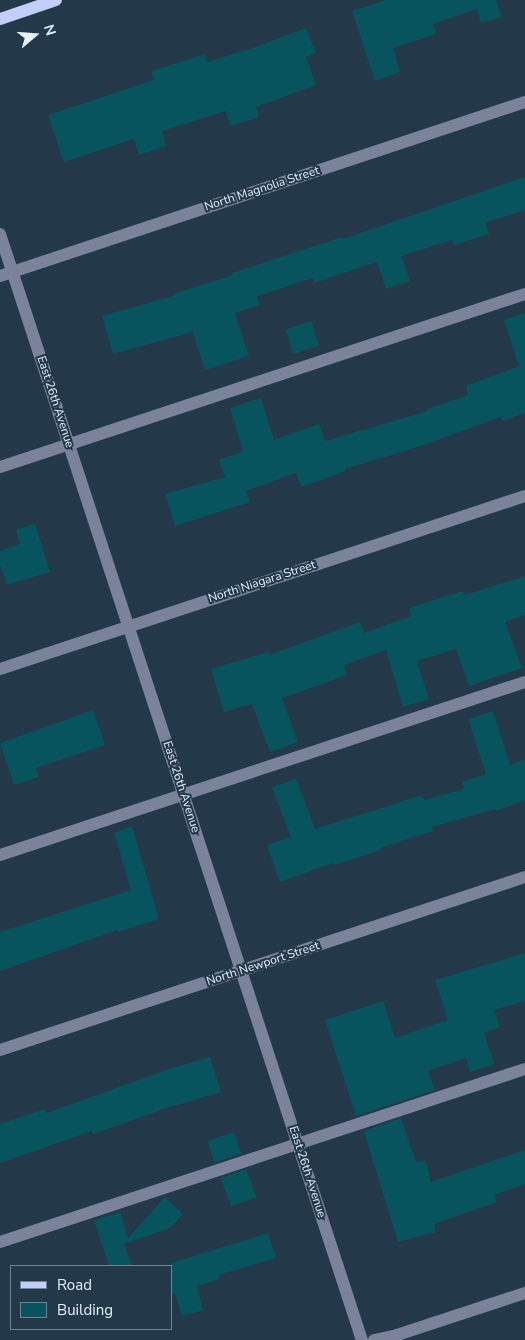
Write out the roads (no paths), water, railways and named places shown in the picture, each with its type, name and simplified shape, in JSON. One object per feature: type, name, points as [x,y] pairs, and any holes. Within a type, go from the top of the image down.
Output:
[{"type":"main road","points":[[0,19],[56,0]]},
{"type":"street","name":"North Magnolia Street","points":[[6,274],[525,102]]},
{"type":"street","name":"East 26th Avenue","points":[[0,234],[6,274],[69,444],[362,1340]]},
{"type":"street","points":[[0,468],[525,294]]},
{"type":"street","name":"North Niagara Street","points":[[0,668],[525,496]]},
{"type":"street","points":[[0,855],[525,682]]},
{"type":"street","name":"North Newport Street","points":[[0,1050],[241,972],[525,876]]},
{"type":"street","points":[[0,1242],[525,1069]]},
{"type":"street","points":[[374,1340],[397,1335],[525,1293]]}]
